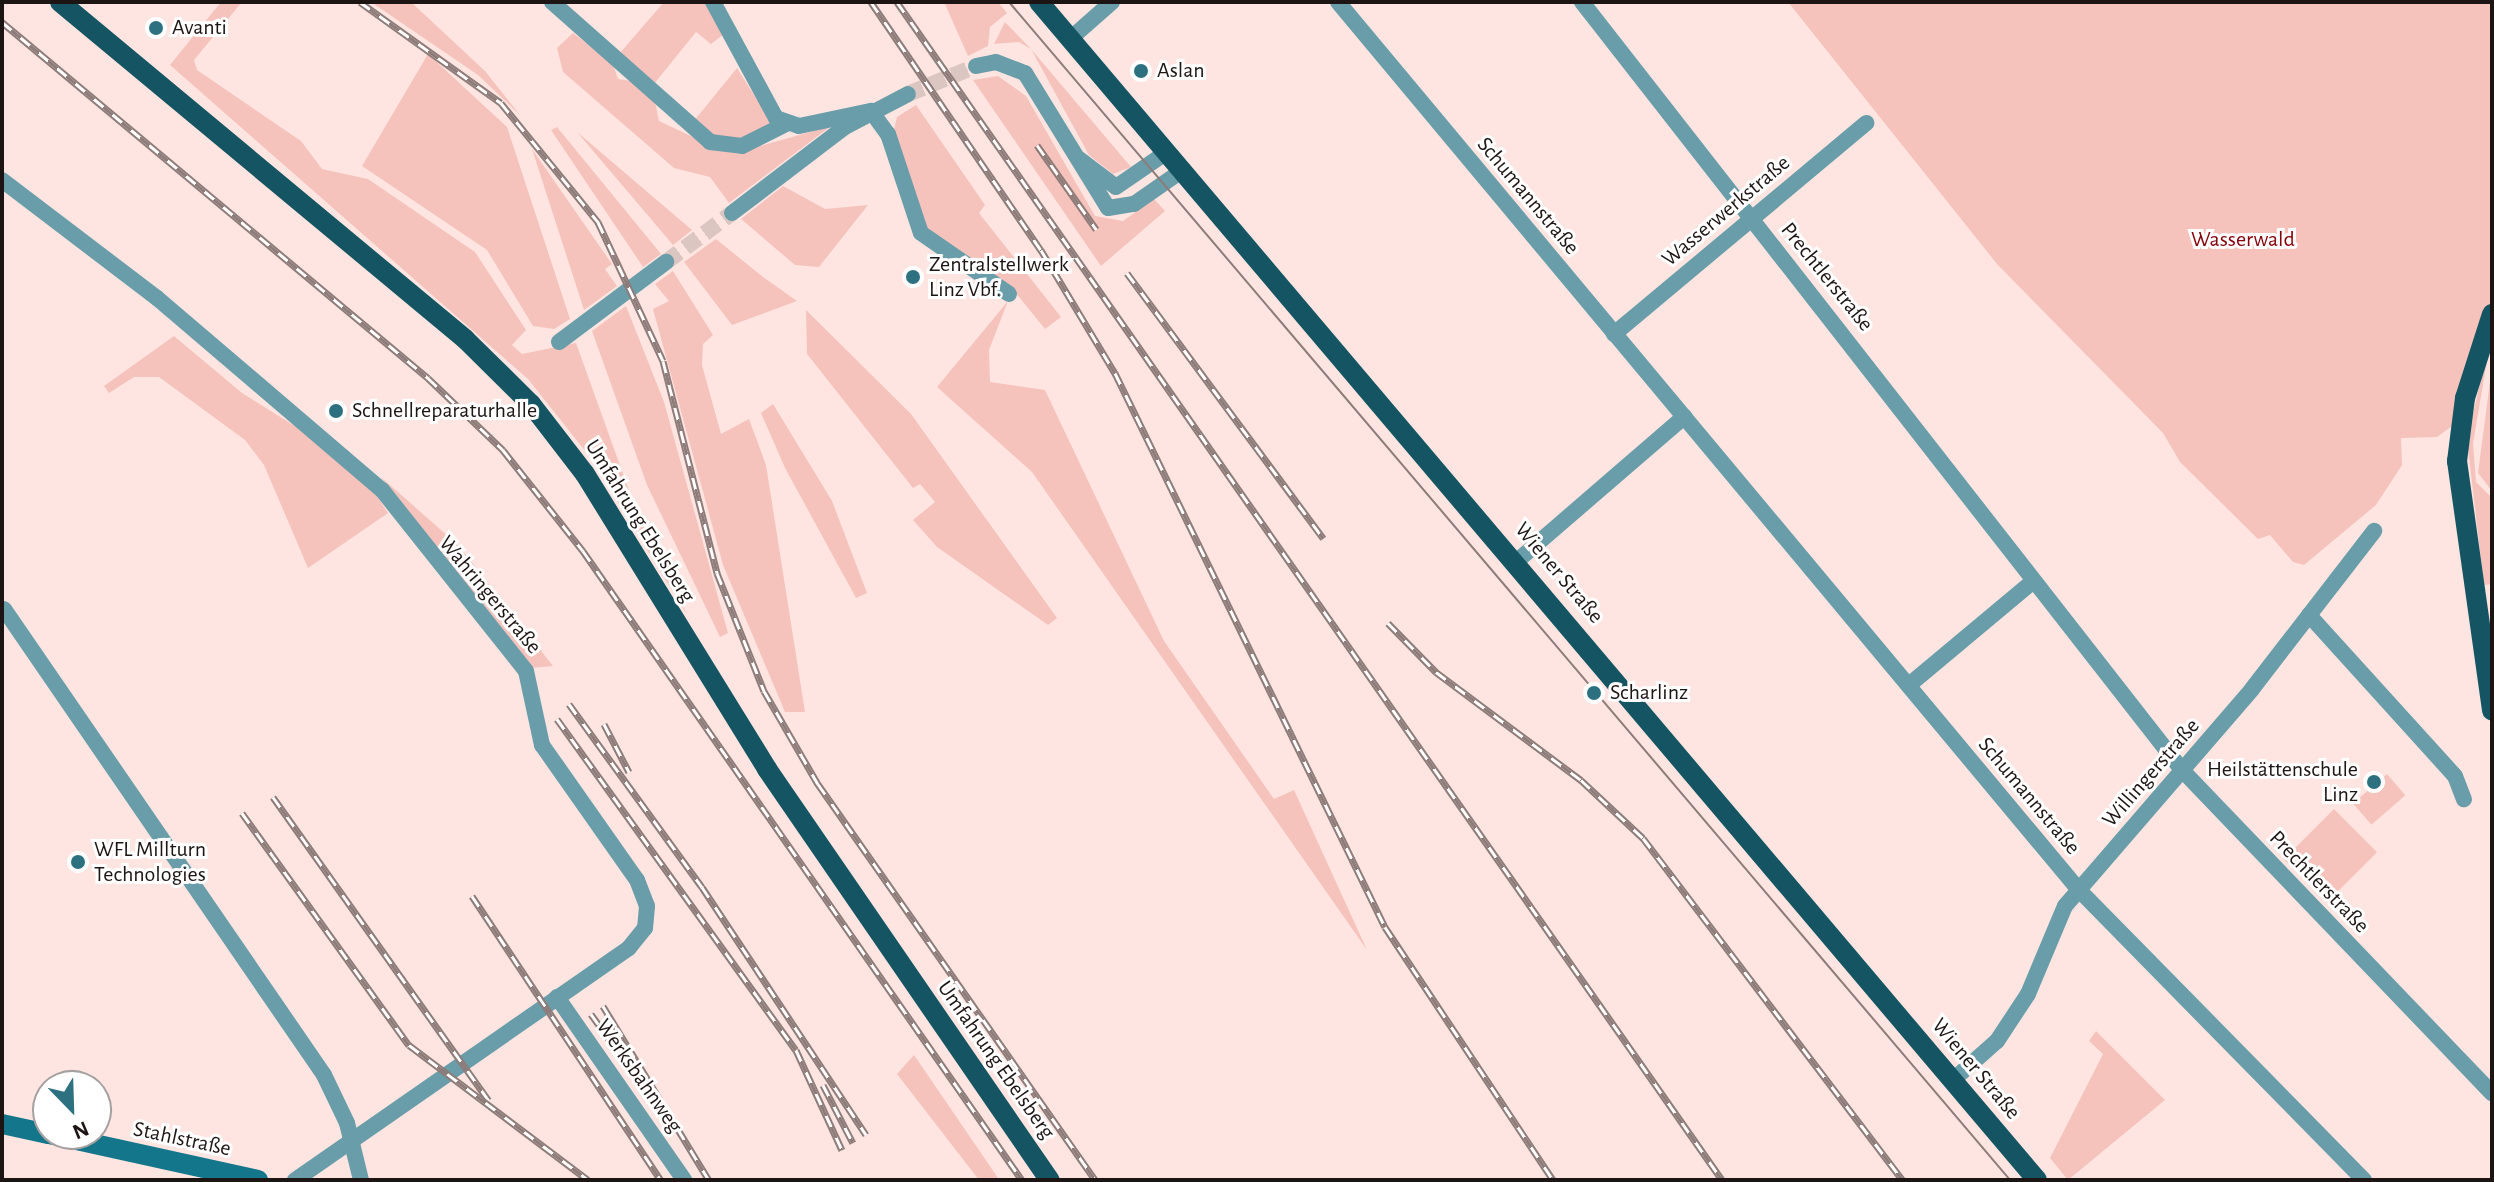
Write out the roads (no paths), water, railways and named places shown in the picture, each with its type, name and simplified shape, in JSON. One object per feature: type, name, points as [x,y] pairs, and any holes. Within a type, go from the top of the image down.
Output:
[{"type":"main road","name":"Umfahrung Ebelsberg","points":[[60,2],[465,339],[531,404],[585,474],[767,769],[1050,1180]]},
{"type":"main road","name":"Wiener Straße","points":[[1039,2],[1517,561],[2037,1180]]},
{"type":"main road","points":[[2492,314],[2465,398],[2457,461],[2484,615],[2492,711]]},
{"type":"street","points":[[552,2],[710,142],[742,146],[786,124],[871,111]]},
{"type":"street","points":[[713,2],[767,109],[786,124]]},
{"type":"street","points":[[1070,39],[1112,2]]},
{"type":"street","name":"Schumannstraße","points":[[1338,2],[2079,890],[2364,1180]]},
{"type":"street","name":"Prechtlerstraße","points":[[1582,2],[1982,505],[2030,584],[2182,770],[2492,1093]]},
{"type":"street","points":[[976,66],[996,62],[1025,73],[1099,203],[1114,210],[1183,170]]},
{"type":"street","points":[[732,213],[871,111],[908,94]]},
{"type":"street","points":[[871,111],[888,134],[921,233],[1009,294]]},
{"type":"street","name":"Wasserwerkstraße","points":[[1614,334],[1866,123]]},
{"type":"street","points":[[1070,150],[1116,187],[1167,152]]},
{"type":"street","name":"Wahringerstraße","points":[[2,180],[354,462],[526,671],[542,745],[637,880],[649,918],[629,948],[295,1180]]},
{"type":"street","points":[[559,342],[666,262]]},
{"type":"street","points":[[1517,561],[1684,417]]},
{"type":"street","name":"Willingerstraße","points":[[1953,1080],[1997,1041],[2079,890],[2182,770],[2374,531]]},
{"type":"street","points":[[1909,685],[2030,584]]},
{"type":"street","points":[[4,609],[302,1041],[351,1139],[361,1180]]},
{"type":"street","points":[[2309,615],[2455,776],[2464,799]]},
{"type":"street","name":"Werksbahnweg","points":[[557,997],[684,1180]]},
{"type":"street","name":"Stahlstraße","points":[[2,1124],[32,1130]]},
{"type":"street","name":"Stahlstraße","points":[[112,1148],[258,1180]]},
{"type":"tunnel","points":[[908,94],[976,66]]},
{"type":"tunnel","points":[[666,262],[732,213]]},
{"type":"tram line","points":[[1009,2],[2010,1180]]},
{"type":"railway","points":[[360,2],[501,103],[598,222],[663,361],[717,573],[764,691],[818,784],[1095,1180]]},
{"type":"railway","points":[[871,2],[1041,250],[1115,373],[1385,927],[1553,1180]]},
{"type":"railway","points":[[897,2],[1722,1180]]},
{"type":"railway","points":[[2,22],[428,378],[503,450],[583,551],[1022,1180]]},
{"type":"railway","points":[[1037,145],[1096,229]]},
{"type":"railway","points":[[1127,273],[1323,538]]},
{"type":"railway","points":[[1388,623],[1436,672],[1581,780],[1643,838],[1903,1180]]},
{"type":"railway","points":[[569,704],[702,887],[866,1135]]},
{"type":"railway","points":[[557,719],[796,1050],[842,1150]]},
{"type":"railway","points":[[604,724],[629,772]]},
{"type":"railway","points":[[273,797],[488,1100]]},
{"type":"railway","points":[[242,813],[409,1045],[588,1180]]},
{"type":"railway","points":[[472,896],[661,1180]]},
{"type":"railway","points":[[603,1006],[709,1180]]},
{"type":"railway","points":[[591,1014],[668,1121]]},
{"type":"railway","points":[[823,1085],[853,1143]]},
{"type":"place","name":"Avanti","points":[[156,28]]},
{"type":"place","name":"Aslan","points":[[1141,71]]},
{"type":"place","name":"Zentralstellwerk Linz Vbf.","points":[[913,277]]},
{"type":"place","name":"Schnellreparaturhalle","points":[[336,411]]},
{"type":"place","name":"Scharlinz","points":[[1594,693]]},
{"type":"place","name":"Heilstättenschule Linz","points":[[2374,782]]},
{"type":"place","name":"WFL Millturn Technologies","points":[[78,862]]},
{"type":"park label","name":"Wasserwald","points":[[2243,240]]}]
